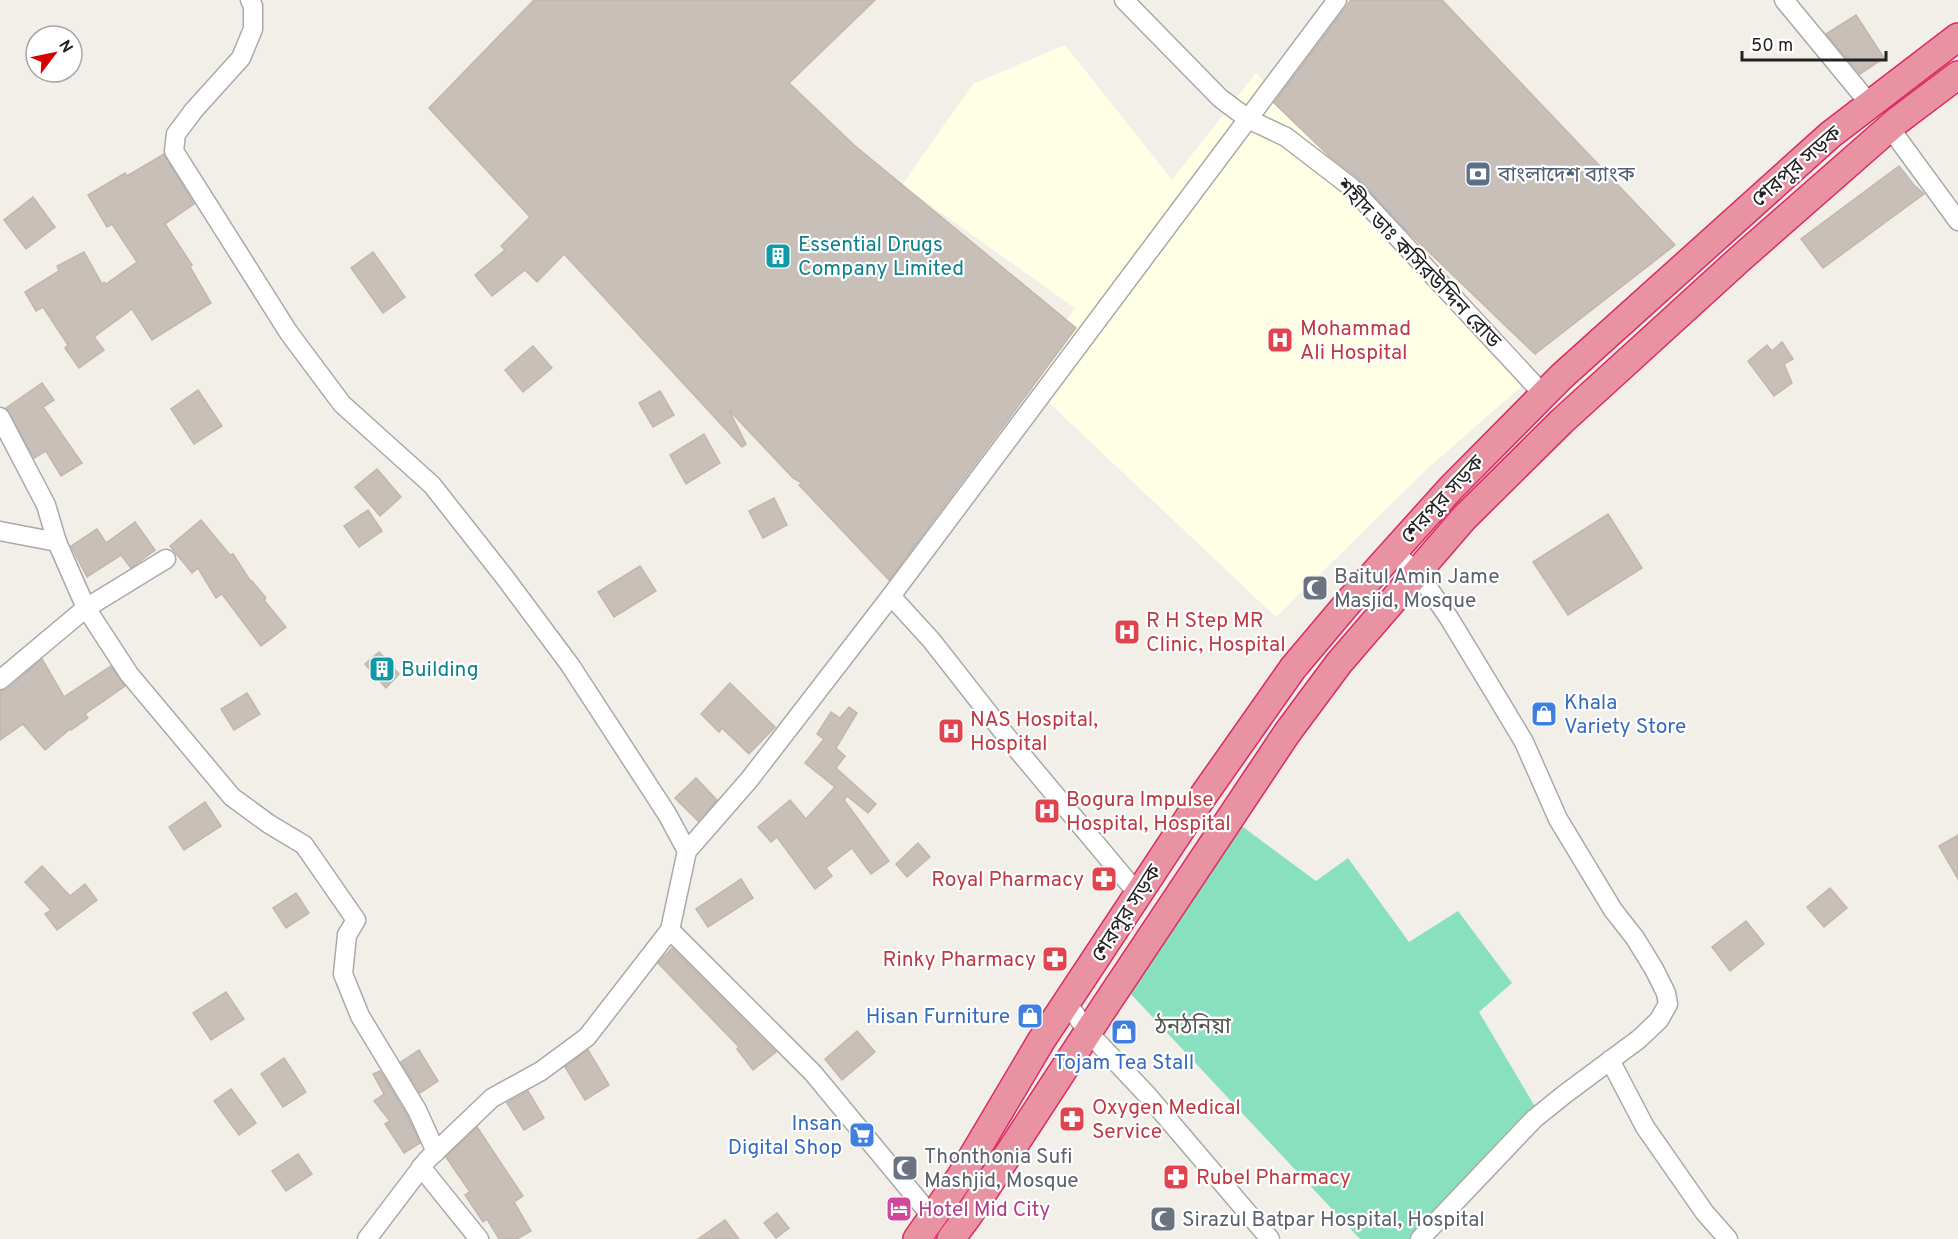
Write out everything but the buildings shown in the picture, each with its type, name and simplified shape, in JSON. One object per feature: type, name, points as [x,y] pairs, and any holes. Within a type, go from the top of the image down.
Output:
[{"type":"highway","name":"শেরপুর সড়ক","points":[[917,1239],[966,1168],[1041,1041],[1203,796],[1293,668],[1393,552],[1450,488],[1544,395],[1709,243],[1830,135],[1958,37]]},
{"type":"highway","name":"শেরপুর সড়ক","points":[[951,1239],[1287,733],[1339,663],[1464,518],[1562,421],[1742,257],[1890,128],[1958,75]]},
{"type":"street","points":[[250,0],[253,6],[253,28],[241,58],[194,110],[176,134],[174,151],[288,333],[342,404],[432,485],[507,579],[570,665],[667,814],[687,851]]},
{"type":"street","name":"শহীদ ডাঃ কসিরউদ্দিন রোড","points":[[1124,0],[1220,98],[1248,119],[1286,137],[1351,187],[1544,395]]},
{"type":"street","points":[[367,1239],[422,1167],[492,1098],[541,1071],[587,1037],[670,930],[687,851],[749,780],[891,597],[1337,0]]},
{"type":"street","points":[[1784,0],[1869,104]]},
{"type":"street","points":[[1890,128],[1958,221]]},
{"type":"street","points":[[0,417],[46,505],[57,542],[86,608],[129,674],[232,797],[269,824],[304,845],[356,920],[347,935],[343,974],[360,1016],[417,1110],[436,1152]]},
{"type":"street","points":[[0,531],[57,542]]},
{"type":"street","points":[[1393,552],[1418,573],[1449,618],[1524,742],[1558,819],[1613,910],[1635,938],[1666,993],[1668,1004],[1659,1020],[1639,1039],[1534,1119],[1420,1239]]},
{"type":"street","points":[[0,680],[86,608],[166,559]]},
{"type":"street","points":[[891,597],[932,641],[1011,742],[1138,894]]},
{"type":"street","points":[[670,930],[813,1073],[933,1218]]},
{"type":"street","points":[[1067,1003],[1088,1032],[1149,1097],[1270,1239]]},
{"type":"street","points":[[1610,1060],[1645,1127],[1705,1213],[1728,1239]]},
{"type":"street","points":[[422,1167],[479,1239]]},
{"type":"shaded area","name":"Mohammad Ali Hospital","points":[[1065,45],[1172,180],[1256,73],[1538,372],[1429,467],[1276,617],[1025,380],[1075,308],[902,185],[973,84]]},
{"type":"green space","points":[[1239,824],[1316,881],[1348,858],[1409,942],[1458,911],[1512,983],[1479,1012],[1537,1110],[1414,1239],[1360,1239],[1130,993]]},
{"type":"place","name":"বাংলাদেশ ব্যাংক","points":[[1478,174]]},
{"type":"place","name":"Essential Drugs Company Limited","points":[[778,256]]},
{"type":"place","name":"Mohammad Ali Hospital","points":[[1280,340]]},
{"type":"place","name":"Baitul Amin Jame Masjid, Mosque","points":[[1315,588]]},
{"type":"place","name":"R H Step MR Clinic, Hospital","points":[[1127,632]]},
{"type":"place","name":"Building","points":[[382,669]]},
{"type":"place","name":"Khala Variety Store","points":[[1544,714]]},
{"type":"place","name":"NAS Hospital, Hospital","points":[[951,731]]},
{"type":"place","name":"Bogura Impulse Hospital, Hospital","points":[[1047,811]]},
{"type":"place","name":"Royal Pharmacy","points":[[1104,879]]},
{"type":"place","name":"Rinky Pharmacy","points":[[1055,959]]},
{"type":"place","name":"Hisan Furniture","points":[[1030,1016]]},
{"type":"place","name":"Tojam Tea Stall","points":[[1124,1032]]},
{"type":"place","name":"Oxygen Medical Service","points":[[1072,1119]]},
{"type":"place","name":"Insan Digital Shop","points":[[862,1135]]},
{"type":"place","name":"Thonthonia Sufi Mashjid, Mosque","points":[[905,1168]]},
{"type":"place","name":"Rubel Pharmacy","points":[[1176,1177]]},
{"type":"place","name":"Hotel Mid City","points":[[899,1209]]},
{"type":"place","name":"Sirazul Batpar Hospital, Hospital","points":[[1163,1219]]},
{"type":"district","name":"ঠনঠনিয়া","points":[[1193,1025]]}]
